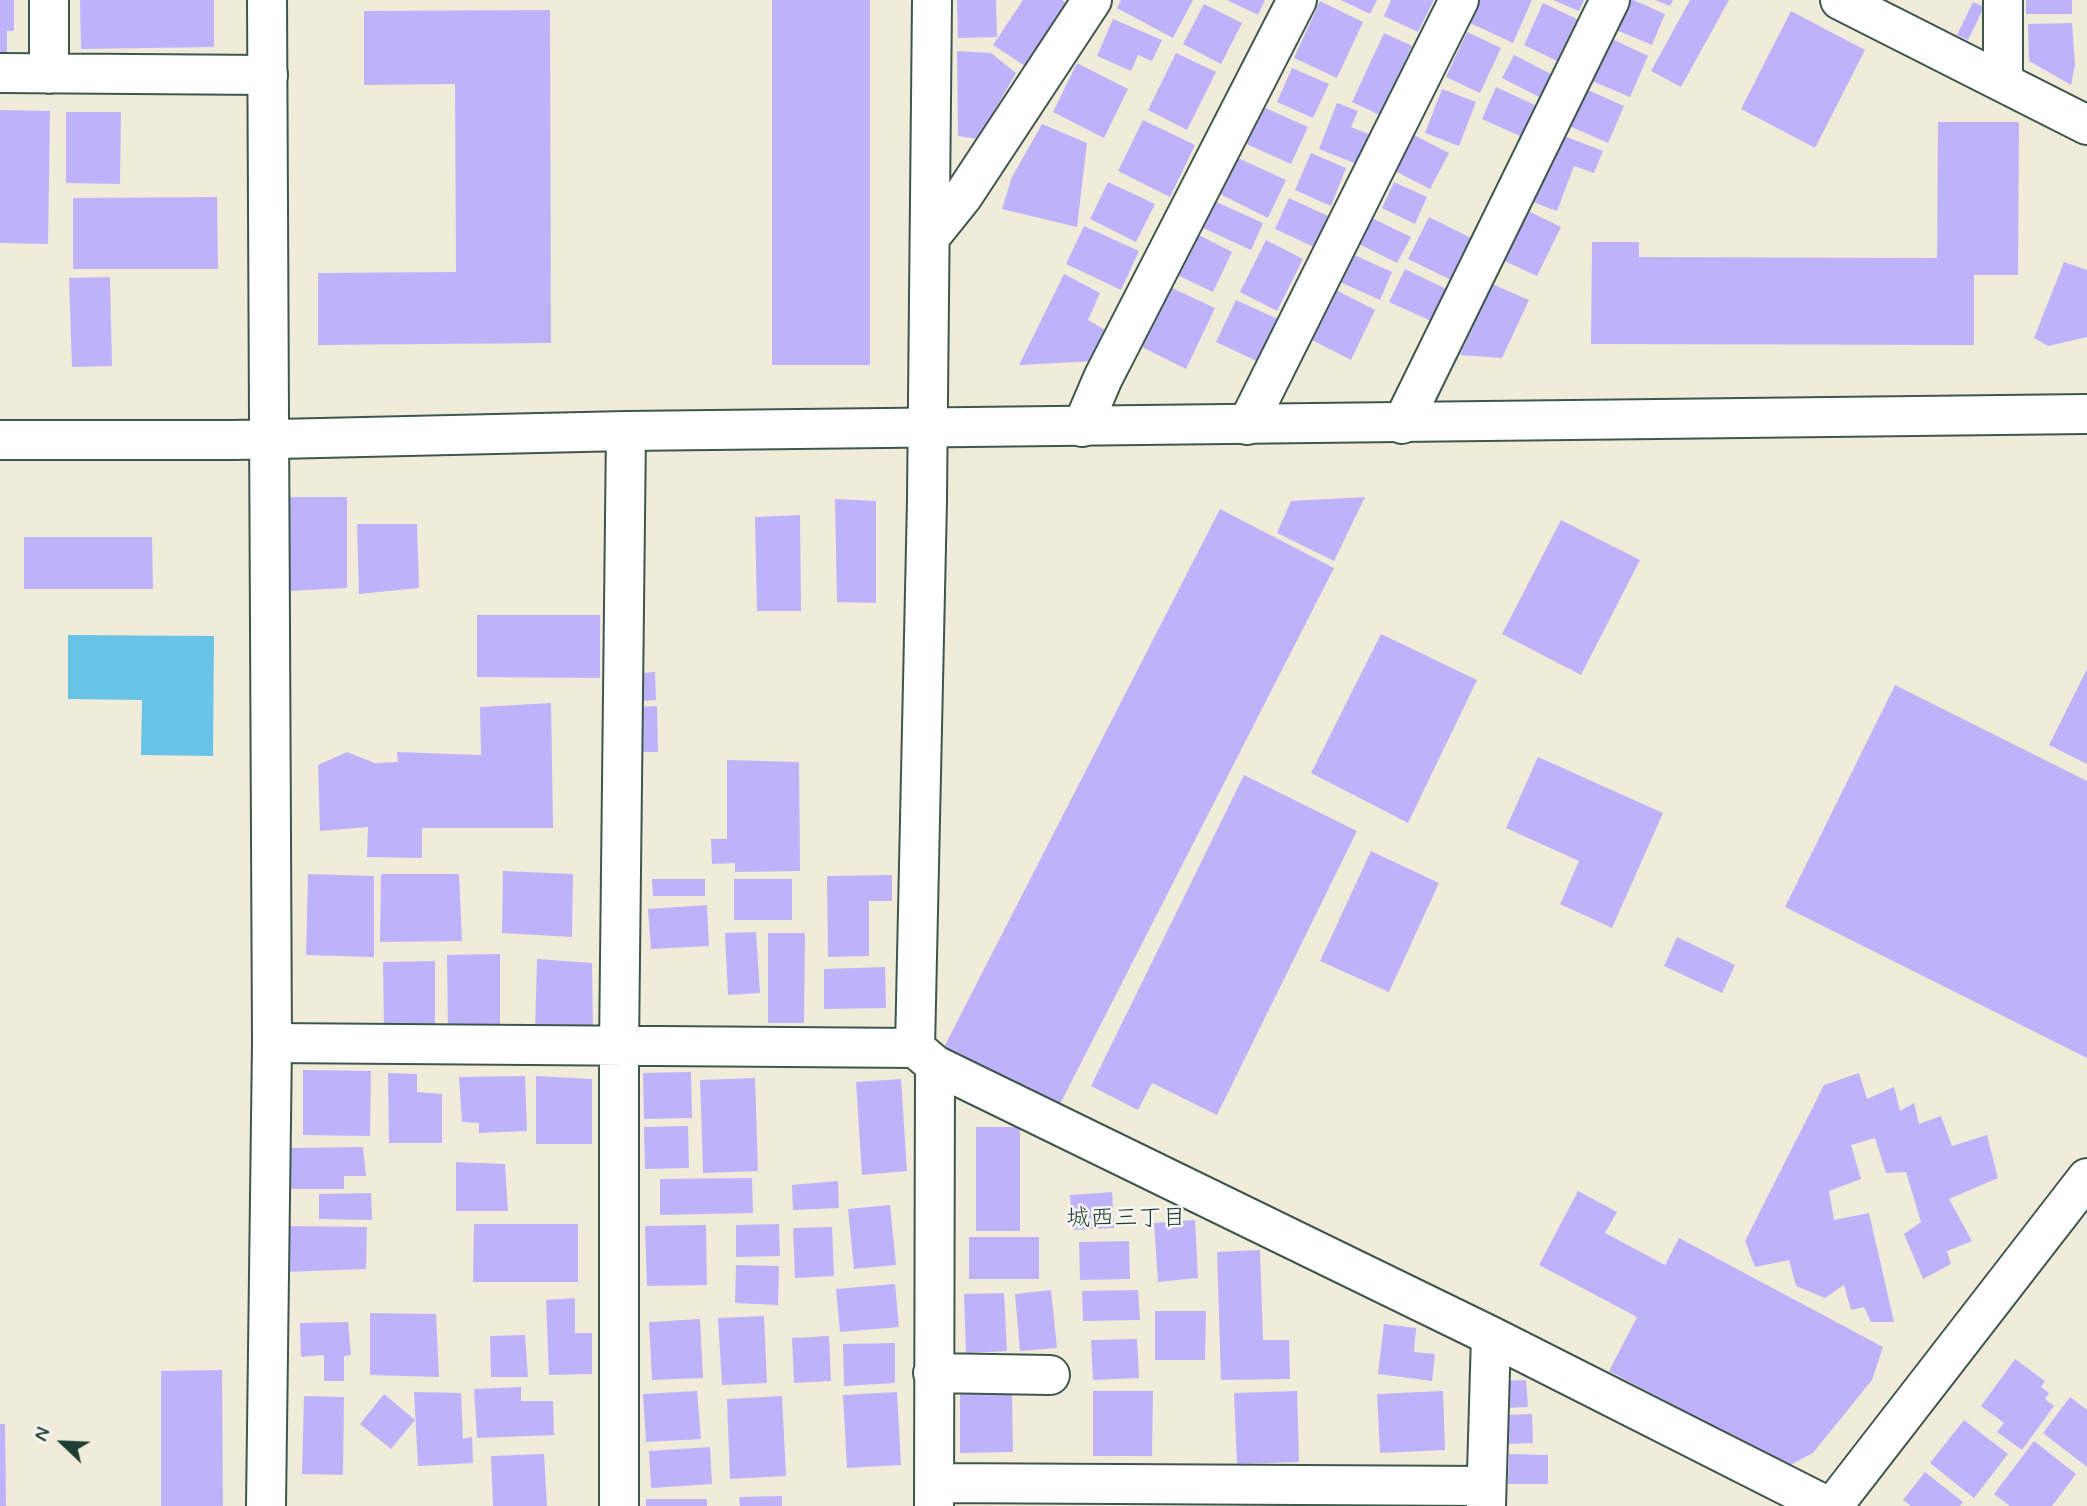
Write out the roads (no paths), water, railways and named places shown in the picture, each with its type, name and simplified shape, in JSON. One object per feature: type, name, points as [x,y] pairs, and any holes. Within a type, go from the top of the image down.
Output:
[{"type":"street","points":[[49,0],[49,74]]},
{"type":"street","points":[[266,1506],[272,1043],[267,0]]},
{"type":"street","points":[[932,0],[927,429],[925,1056],[934,1495],[1486,1496],[1491,1336]]},
{"type":"street","points":[[929,237],[963,197],[1092,0]]},
{"type":"street","points":[[1082,427],[1103,378],[1297,0]]},
{"type":"street","points":[[1247,425],[1459,0]]},
{"type":"street","points":[[1402,424],[1610,0]]},
{"type":"street","points":[[1840,0],[2087,125]]},
{"type":"street","points":[[2003,0],[2003,81]]},
{"type":"street","points":[[0,73],[268,75]]},
{"type":"street","points":[[0,440],[271,439],[626,431],[2087,414]]},
{"type":"street","points":[[619,1506],[619,1047],[626,431]]},
{"type":"street","points":[[272,1043],[619,1047],[925,1056],[1491,1336],[1827,1506]]},
{"type":"street","points":[[1833,1506],[2087,1178]]},
{"type":"street","points":[[933,1373],[1050,1375]]},
{"type":"water","points":[[68,635],[214,636],[213,756],[141,755],[142,700],[68,699]]},
{"type":"district","name":"城西三丁目","points":[[1126,1220]]}]
